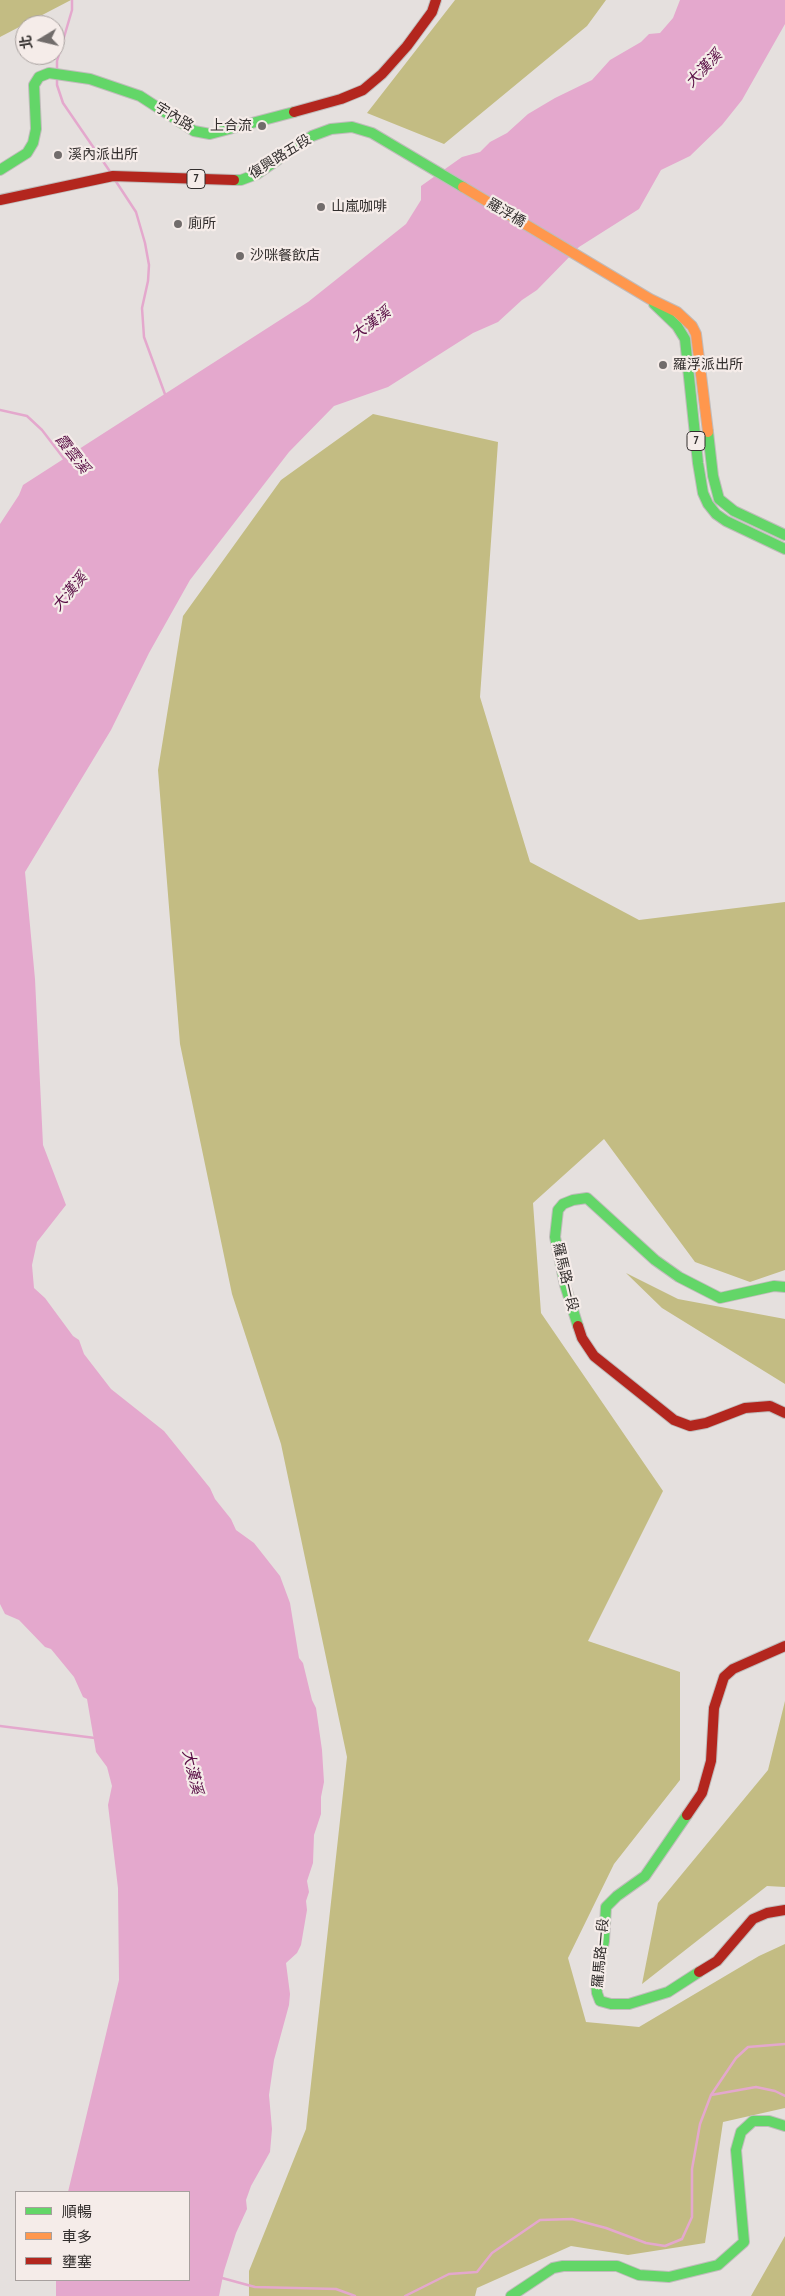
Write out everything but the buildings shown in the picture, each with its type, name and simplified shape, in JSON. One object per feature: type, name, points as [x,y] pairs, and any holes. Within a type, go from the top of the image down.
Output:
[{"type":"main road","name":"宇內路","points":[[0,170],[27,153],[33,144],[36,129],[34,85],[39,77],[51,73],[90,79],[140,96],[194,131],[210,134],[341,99],[363,90],[382,74],[406,46],[432,12],[436,0]]},
{"type":"main road","name":"復興路五段","points":[[0,200],[113,176],[241,180],[264,170],[312,136],[332,129],[352,127],[372,133],[379,138]]},
{"type":"main road","name":"羅浮橋","points":[[379,138],[650,299]]},
{"type":"main road","name":"7","points":[[650,299],[677,326],[685,339],[703,494],[716,514],[785,550]]},
{"type":"main road","name":"7","points":[[650,299],[677,312],[692,326],[696,334],[716,490]]},
{"type":"main road","points":[[690,384],[703,386]]},
{"type":"main road","points":[[703,494],[716,490],[720,499],[734,511],[785,535]]},
{"type":"main road","name":"羅馬路一段","points":[[785,1287],[774,1286],[720,1298],[679,1277],[655,1260],[587,1198],[563,1204],[558,1210],[555,1237],[566,1284],[582,1338],[594,1356],[674,1420],[690,1426],[706,1424],[745,1408],[770,1406],[785,1413]]},
{"type":"main road","name":"羅馬路一段","points":[[785,1646],[733,1669],[724,1677],[714,1708],[710,1735],[711,1761],[702,1793],[645,1876],[617,1896],[606,1907],[604,1941],[596,1981],[600,2001],[611,2004],[629,2004],[668,1992],[717,1961],[754,1919],[767,1913],[785,1910]]},
{"type":"main road","points":[[511,2296],[553,2268],[563,2266],[617,2266],[639,2275],[668,2277],[718,2265],[744,2242],[736,2158],[737,2143],[741,2132],[753,2121],[768,2121],[785,2126]]},
{"type":"shaded area","points":[[0,0],[71,0],[42,15],[15,15],[15,29],[0,37]]},
{"type":"shaded area","points":[[455,0],[606,0],[587,26],[444,144],[367,113]]},
{"type":"shaded area","points":[[373,414],[498,442],[480,697],[530,862],[639,920],[785,902],[785,1270],[750,1282],[695,1262],[604,1139],[533,1203],[541,1313],[663,1491],[588,1641],[680,1672],[680,1780],[614,1864],[568,1958],[586,2022],[639,2027],[759,1956],[785,1944],[785,2108],[723,2122],[705,2243],[628,2255],[571,2246],[477,2288],[475,2296],[249,2296],[249,2271],[306,2129],[347,1757],[281,1444],[232,1294],[180,1044],[158,770],[183,616],[281,480]]},
{"type":"shaded area","points":[[626,1273],[678,1299],[785,1319],[785,1384],[662,1308]]},
{"type":"shaded area","points":[[785,1701],[785,1887],[767,1886],[642,1984],[658,1903],[768,1770]]},
{"type":"shaded area","points":[[785,2236],[785,2296],[751,2296]]},
{"type":"water","name":"大漢溪","points":[[680,0],[785,0],[785,24],[742,100],[722,125],[690,156],[661,170],[639,209],[579,247],[537,290],[522,300],[498,322],[473,333],[388,387],[334,406],[289,452],[190,580],[149,653],[111,730],[25,872],[35,979],[43,1145],[66,1205],[37,1242],[32,1265],[34,1288],[45,1298],[73,1336],[79,1340],[84,1354],[111,1389],[164,1431],[210,1488],[215,1499],[231,1519],[236,1530],[254,1543],[280,1576],[290,1603],[299,1658],[303,1663],[312,1700],[316,1708],[324,1782],[321,1797],[321,1814],[314,1835],[313,1863],[307,1881],[309,1892],[306,1901],[307,1910],[301,1945],[297,1953],[286,1963],[290,1994],[289,2005],[274,2060],[269,2095],[272,2129],[270,2152],[251,2186],[246,2200],[247,2209],[236,2233],[224,2271],[219,2296],[56,2296],[56,2281],[190,2281],[190,2191],[68,2191],[119,1980],[118,1888],[108,1805],[112,1786],[107,1767],[96,1752],[87,1699],[83,1697],[74,1677],[51,1649],[45,1647],[19,1620],[5,1614],[0,1604],[0,524],[19,495],[23,485],[308,302],[406,224],[421,200],[421,186],[462,157],[480,152],[490,142],[507,133],[528,114],[592,80],[610,60],[641,42],[649,34],[660,33],[673,18]]},
{"type":"waterway","points":[[57,71],[57,61],[72,10],[72,0]]},
{"type":"waterway","points":[[57,77],[57,85],[63,103],[111,173]]},
{"type":"waterway","points":[[115,180],[136,212],[145,243],[149,265],[148,281],[142,308],[144,337],[166,397]]},
{"type":"waterway","name":"霞雲溪","points":[[0,410],[27,416],[42,430],[65,460]]},
{"type":"waterway","points":[[0,1726],[95,1738]]},
{"type":"waterway","points":[[405,2296],[449,2274],[477,2272],[492,2253],[540,2220],[572,2219],[606,2228],[646,2243],[665,2246],[682,2239],[692,2217],[692,2169],[700,2124],[711,2095],[736,2058],[748,2047],[785,2044]]},
{"type":"waterway","points":[[711,2095],[756,2087],[775,2091],[785,2096]]},
{"type":"waterway","points":[[222,2278],[255,2287],[336,2289],[355,2296]]},
{"type":"traffic: fast","points":[[0,170],[27,153],[33,143],[36,129],[34,85],[39,77],[49,73],[90,79],[140,96],[194,131],[210,134],[294,112]]},
{"type":"traffic: fast","points":[[234,180],[241,180],[257,174],[312,136],[331,129],[352,127],[372,133],[463,187]]},
{"type":"traffic: fast","points":[[654,304],[677,326],[685,339],[698,463],[703,493],[708,504],[716,514],[726,521],[785,549]]},
{"type":"traffic: fast","points":[[708,432],[713,476],[719,499],[734,511],[785,535]]},
{"type":"traffic: fast","points":[[578,1326],[565,1285],[555,1237],[558,1210],[563,1204],[573,1200],[587,1198],[655,1260],[679,1277],[720,1298],[774,1286],[785,1287]]},
{"type":"traffic: fast","points":[[687,1815],[645,1876],[617,1896],[606,1907],[604,1941],[596,1981],[597,1993],[600,2001],[611,2004],[629,2004],[668,1992],[699,1972]]},
{"type":"traffic: fast","points":[[511,2296],[553,2268],[563,2266],[617,2266],[639,2275],[669,2277],[718,2265],[744,2242],[736,2150],[741,2132],[753,2121],[769,2121],[785,2126]]},
{"type":"traffic: slow","points":[[463,187],[650,299],[677,312],[692,326],[696,334],[708,432]]},
{"type":"traffic: jam","points":[[294,112],[341,99],[363,90],[382,74],[407,46],[432,12],[436,0]]},
{"type":"traffic: jam","points":[[0,200],[113,176],[234,180]]},
{"type":"traffic: jam","points":[[578,1326],[582,1338],[594,1356],[674,1420],[690,1426],[706,1423],[745,1408],[770,1406],[785,1413]]},
{"type":"traffic: jam","points":[[687,1815],[702,1793],[711,1761],[714,1708],[724,1677],[733,1669],[785,1646]]},
{"type":"traffic: jam","points":[[699,1972],[717,1961],[753,1919],[767,1913],[785,1910]]},
{"type":"place","name":"上合流","points":[[262,126]]},
{"type":"place","name":"溪內派出所","points":[[58,155]]},
{"type":"place","name":"山嵐咖啡","points":[[321,207]]},
{"type":"place","name":"廁所","points":[[178,224]]},
{"type":"place","name":"沙咪餐飲店","points":[[240,256]]},
{"type":"place","name":"羅浮派出所","points":[[663,365]]}]
